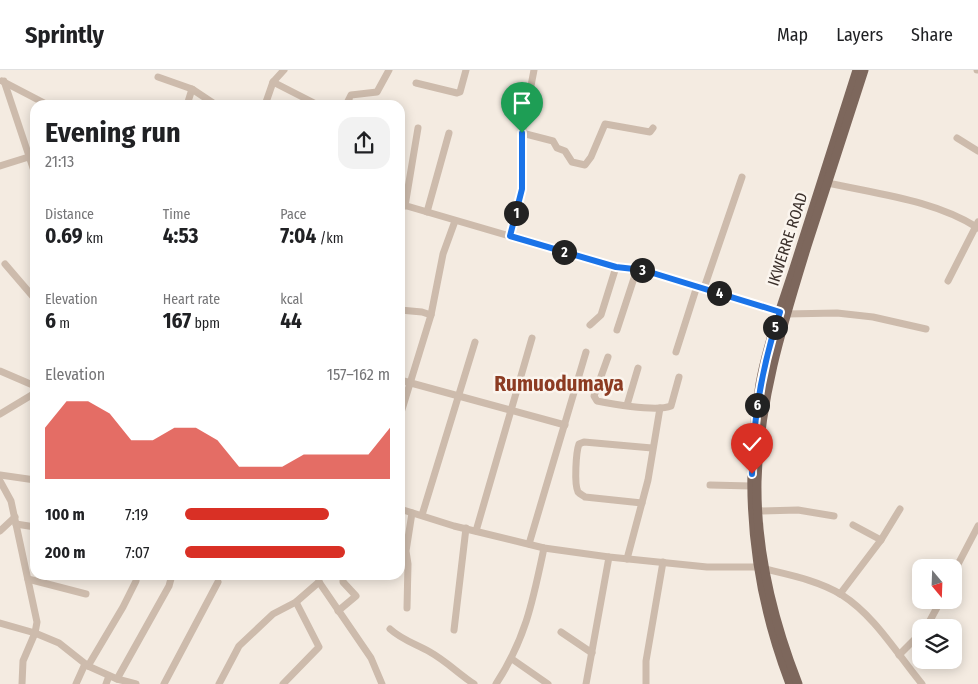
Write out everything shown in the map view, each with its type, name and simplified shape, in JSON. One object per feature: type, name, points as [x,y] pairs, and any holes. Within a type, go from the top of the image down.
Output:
[{"type":"main road","name":"IKWERRE ROAD","points":[[790,684],[771,628],[762,568],[751,486],[754,428],[760,382],[857,70]]},
{"type":"main road","points":[[798,684],[775,616],[762,568],[758,511],[758,460],[765,402],[783,313],[828,183],[864,70]]},
{"type":"street","points":[[267,100],[274,82],[284,70]]},
{"type":"street","points":[[348,100],[351,95],[377,92],[389,70]]},
{"type":"street","points":[[416,83],[458,93],[460,92],[466,70]]},
{"type":"street","points":[[510,236],[522,189],[522,133],[534,70]]},
{"type":"street","points":[[158,77],[192,90],[208,100]]},
{"type":"street","points":[[2,81],[38,100]]},
{"type":"street","points":[[2,81],[30,151]]},
{"type":"street","points":[[274,82],[308,100]]},
{"type":"street","points":[[189,100],[192,90]]},
{"type":"street","points":[[522,133],[553,141],[557,148],[565,151],[572,162],[585,166],[592,157],[605,124],[650,132],[653,128]]},
{"type":"street","points":[[405,191],[418,128]]},
{"type":"street","points":[[427,212],[449,133]]},
{"type":"street","points":[[957,138],[978,151]]},
{"type":"street","points":[[0,166],[30,157]]},
{"type":"street","points":[[676,352],[742,177]]},
{"type":"street","points":[[828,183],[919,204],[977,225],[948,281]]},
{"type":"street","points":[[405,206],[616,267],[637,269],[701,287],[783,313],[837,313],[873,317],[926,329]]},
{"type":"street","points":[[405,400],[431,314],[437,276],[455,221]]},
{"type":"street","points":[[4,264],[30,293]]},
{"type":"street","points":[[590,325],[601,315],[616,267]]},
{"type":"street","points":[[617,330],[637,269]]},
{"type":"street","points":[[405,311],[431,314]]},
{"type":"street","points":[[476,531],[532,338]]},
{"type":"street","points":[[422,515],[475,342]]},
{"type":"street","points":[[529,544],[586,352]]},
{"type":"street","points":[[608,358],[595,399],[627,405],[660,408],[671,406],[679,377]]},
{"type":"street","points":[[627,405],[638,368]]},
{"type":"street","points":[[0,371],[30,388]]},
{"type":"street","points":[[405,382],[564,426]]},
{"type":"street","points":[[0,414],[30,393]]},
{"type":"street","points":[[627,559],[648,480],[660,408]]},
{"type":"street","points":[[642,503],[585,497],[580,494],[576,479],[577,449],[579,444],[584,442],[652,448]]},
{"type":"street","points":[[0,475],[30,479]]},
{"type":"street","points":[[0,481],[11,501],[37,622],[35,633],[23,660],[22,684]]},
{"type":"street","points":[[710,485],[751,486]]},
{"type":"street","points":[[840,594],[881,540],[900,509]]},
{"type":"street","points":[[758,511],[798,510],[834,516]]},
{"type":"street","points":[[405,511],[544,548],[627,559],[726,568],[762,568],[798,576],[840,594],[871,620],[922,684]]},
{"type":"street","points":[[407,608],[408,564],[406,551],[412,513]]},
{"type":"street","points":[[15,520],[30,525]]},
{"type":"street","points":[[0,531],[15,520]]},
{"type":"street","points":[[853,525],[881,540]]},
{"type":"street","points":[[961,559],[978,526]]},
{"type":"street","points":[[454,630],[466,528]]},
{"type":"street","points":[[496,684],[512,659],[524,632],[544,548]]},
{"type":"street","points":[[586,684],[609,557]]},
{"type":"street","points":[[646,684],[647,652],[662,562]]},
{"type":"street","points":[[32,580],[86,594]]},
{"type":"street","points":[[117,679],[165,594],[170,580]]},
{"type":"street","points":[[219,684],[239,646],[273,614],[296,602],[317,580]]},
{"type":"street","points":[[320,580],[338,611],[371,658],[382,684]]},
{"type":"street","points":[[338,611],[356,596],[343,580]]},
{"type":"street","points":[[76,684],[123,607],[136,581]]},
{"type":"street","points":[[164,684],[218,582]]},
{"type":"street","points":[[283,684],[319,647],[296,602]]},
{"type":"street","points":[[0,623],[35,633],[59,643],[87,665],[109,676],[136,684]]},
{"type":"street","points":[[390,629],[410,644],[422,647],[433,654],[474,684]]},
{"type":"street","points":[[560,632],[592,653]]},
{"type":"street","points":[[899,655],[912,642]]},
{"type":"street","points":[[512,659],[548,684]]},
{"type":"street","points":[[106,684],[109,676]]},
{"type":"district","name":"Rumuodumaya","points":[[559,384]]},
{"type":"route","points":[[522,133],[522,189],[510,236],[616,267],[643,270],[780,312],[772,334],[760,382],[754,428],[752,474]]}]
